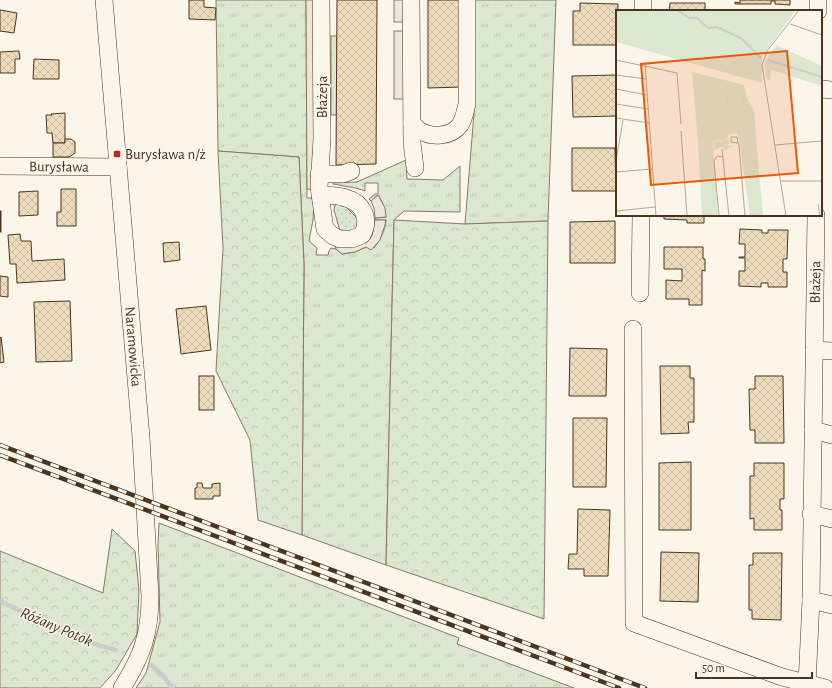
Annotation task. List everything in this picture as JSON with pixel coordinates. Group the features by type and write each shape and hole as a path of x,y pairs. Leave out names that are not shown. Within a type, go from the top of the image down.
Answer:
{"street":[{"name":"Naramowicka","path":"104,0 142,452 150,596 149,622 142,652 122,688"},
{"name":"Błażeja","path":"320,195 322,139 321,0"},
{"path":"412,0 412,123 415,168"},
{"path":"412,123 419,130 428,134 436,135 445,135 453,132 460,126 467,104 467,0"},
{"path":"822,89 832,90"},
{"name":"Burysława","path":"0,166 118,167"},
{"path":"320,174 343,174 351,171"},
{"path":"640,293 641,216"},
{"name":"Błażeja","path":"807,684 811,600 816,216"},
{"path":"633,329 634,623 782,677 825,688"},
{"path":"814,350 832,351"},
{"path":"813,430 832,435"},
{"path":"811,514 832,519"},
{"path":"811,600 832,605"}],"green space":[{"path":"216,0 306,0 307,198 312,198 314,201 313,220 309,241 317,248 316,255 328,255 331,248 336,249 342,254 355,252 366,247 374,248 385,228 386,220 375,220 375,218 386,217 381,200 378,195 371,201 369,199 375,194 378,194 378,183 365,183 365,191 333,183 357,182 406,160 407,179 443,180 460,166 460,212 404,211 394,220 386,565 302,535 304,264 299,157 218,151"},
{"path":"473,0 556,0 548,221 465,224 474,113"},
{"path":"331,36 337,36 337,115 331,115"},
{"path":"218,151 299,157 304,264 302,535 258,520 250,440 216,371 223,248"},
{"path":"343,204 359,220 355,231 340,231 334,210 335,205"},
{"path":"394,220 465,224 548,221 544,619 386,565"},
{"path":"159,523 459,638 457,644 574,688 136,688 146,673 160,622 158,545"},
{"path":"112,529 135,551 139,590 137,634 116,670 100,688 0,688 0,551 103,593"}],"shaded area":[{"path":"306,0 315,0 317,190 307,189"},
{"path":"394,0 406,0 406,22 394,22"},
{"path":"394,31 406,31 406,99 394,99"},
{"path":"378,195 385,208 386,217 375,218 374,208 371,201"},
{"path":"375,220 386,220 380,240 371,250 366,247 355,252 342,254 336,249 335,245 362,242 366,243 372,236"}],"building":[{"path":"189,0 204,0 204,7 216,8 215,20 189,19"},
{"path":"337,0 377,0 376,164 336,165"},
{"path":"428,0 461,0 461,87 428,88"},
{"path":"740,0 790,0 790,5 775,4 775,1 771,1 771,4 735,4 735,2 740,3"},
{"path":"580,3 618,4 618,10 616,10 616,45 573,45 573,11 580,11"},
{"path":"670,3 705,3 705,10 669,10"},
{"path":"0,10 17,13 14,33 0,31"},
{"path":"19,51 20,59 15,59 15,73 0,73 0,52"},
{"path":"34,59 59,60 59,79 33,79"},
{"path":"616,75 616,116 573,117 572,76"},
{"path":"65,113 65,143 53,143 52,133 47,133 46,115"},
{"path":"65,139 71,139 75,142 75,153 69,157 53,157 53,143 65,143"},
{"path":"572,148 615,148 616,191 572,191"},
{"path":"61,189 76,189 76,226 57,226 57,212 61,212"},
{"path":"38,191 38,215 19,216 19,192"},
{"path":"1,211 1,232 0,232"},
{"path":"664,216 704,216 704,223 687,223 687,220 664,219"},
{"path":"615,221 615,263 570,263 570,222"},
{"path":"740,229 762,230 762,233 768,233 768,230 788,230 787,259 783,259 783,272 787,272 787,287 768,287 768,283 761,283 761,287 739,286 739,271 745,271 745,258 739,258 745,257 745,244 739,244"},
{"path":"20,234 21,241 31,241 32,261 64,259 65,280 17,283 16,264 10,264 8,235"},
{"path":"179,242 180,260 164,262 163,243"},
{"path":"664,247 703,247 705,271 702,270 702,305 689,305 689,299 666,299 666,280 682,281 682,269 664,269"},
{"path":"0,276 8,277 8,297 0,296"},
{"path":"70,301 72,361 36,362 34,302"},
{"path":"206,306 211,350 181,354 176,309"},
{"path":"1,337 4,362 0,363 0,338"},
{"path":"570,348 607,349 606,396 569,396"},
{"path":"660,366 690,366 690,378 694,378 694,422 688,422 689,433 661,434"},
{"path":"199,376 214,376 214,410 199,410"},
{"path":"755,376 783,376 784,443 755,443 755,430 750,430 749,389 755,389"},
{"path":"573,418 607,418 606,487 573,487"},
{"path":"691,462 691,530 659,530 659,463"},
{"path":"754,463 784,463 784,499 780,499 780,510 782,510 782,530 754,530 754,518 750,519 750,476 754,476"},
{"path":"197,483 202,483 203,488 212,488 212,484 220,483 220,496 213,496 213,499 195,499 195,488 197,488"},
{"path":"578,509 610,510 608,576 584,576 584,569 568,569 569,554 577,554"},
{"path":"661,552 699,553 698,602 660,601"},
{"path":"753,553 782,553 781,620 752,619 752,610 749,610 749,565 753,565"}],"waterway":[{"name":"Różany Potok","path":"0,601 71,635 116,650"},
{"name":"Różany Potok","path":"151,665 165,678 172,688"}],"railway":[{"path":"0,445 645,688"},
{"path":"0,455 619,688"}],"place":[{"name":"Burysława n/ż","path":"117,154"}]}
